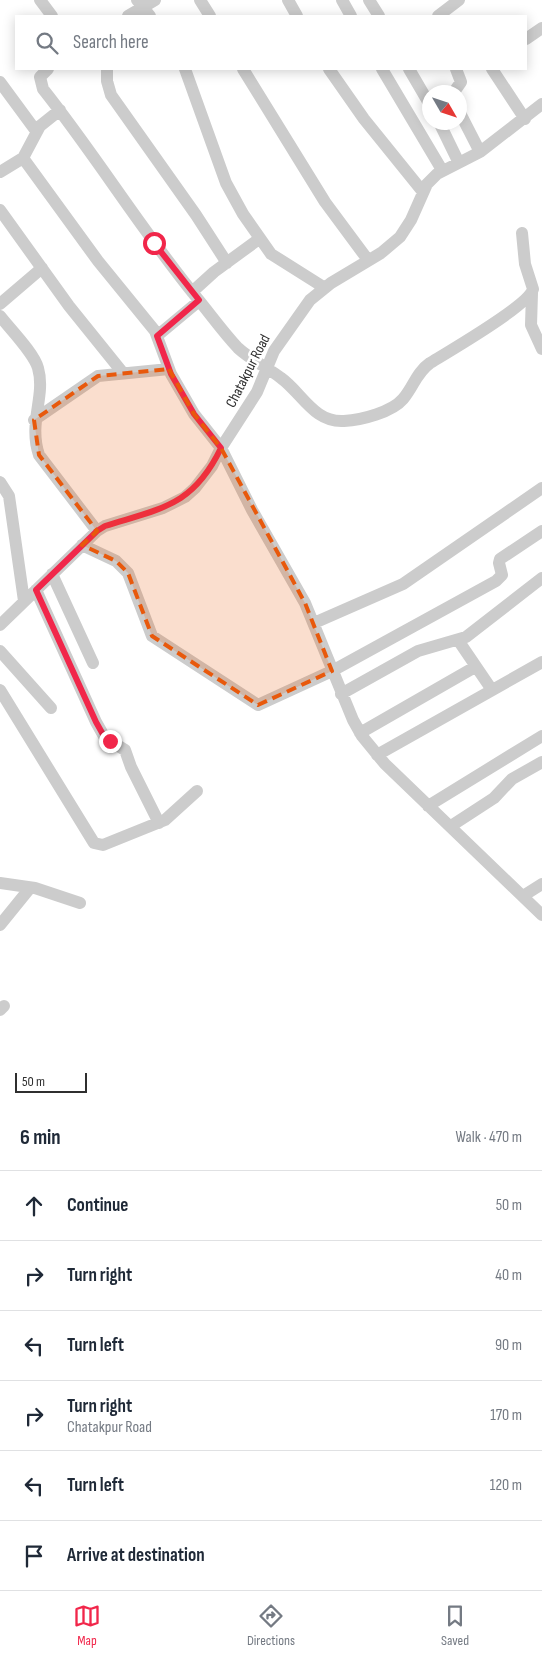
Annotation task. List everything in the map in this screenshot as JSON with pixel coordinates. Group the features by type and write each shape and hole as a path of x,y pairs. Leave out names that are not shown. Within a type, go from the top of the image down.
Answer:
{"street":[{"path":"40,0 51,15"},
{"path":"130,15 143,9 155,0"},
{"path":"200,0 209,15"},
{"path":"288,0 296,15"},
{"path":"342,0 350,15"},
{"path":"369,0 378,15"},
{"path":"439,15 459,0"},
{"path":"527,38 542,28"},
{"path":"47,70 40,77 40,84 165,259 239,348 266,369 282,378 307,405 320,415 344,422 364,418 394,407 402,400 422,368 480,332 532,293"},
{"path":"107,70 107,81 111,95 196,215 227,263"},
{"path":"186,70 226,184 259,239 282,262 325,288"},
{"path":"244,70 325,202 368,260"},
{"path":"330,70 364,119 424,192"},
{"path":"383,70 442,170"},
{"path":"410,70 422,91"},
{"path":"456,70 461,82 459,85"},
{"path":"493,70 536,114"},
{"path":"0,82 36,131"},
{"path":"0,172 23,158 31,146 36,131 44,122 60,110"},
{"name":"Chatakpur Road","path":"0,625 97,531 105,526 163,508 185,497 203,479 257,392 274,351 310,300 325,288 382,253 400,237 411,220 431,179 458,161 480,152 536,114"},
{"path":"467,127 480,152"},
{"path":"442,130 458,161"},
{"path":"23,158 98,261 150,323 157,336 169,369 194,414 221,448 314,623 341,694 360,733 377,755 542,915"},
{"path":"0,210 69,306 123,372"},
{"path":"522,233 525,264 532,285 531,325 542,349"},
{"path":"157,336 227,263 259,239"},
{"path":"0,304 42,268"},
{"path":"0,316 38,368 40,389 34,420 35,444 39,456 97,531"},
{"path":"34,420 98,376 123,372 169,369"},
{"path":"0,482 9,496 24,602"},
{"path":"314,623 403,584 542,488"},
{"path":"82,546 116,561 128,573 152,636 258,705 332,670 496,581 502,575 499,563 500,558 542,531"},
{"path":"52,574 93,663"},
{"path":"341,694 418,651 458,640 487,622 542,578"},
{"path":"36,590 96,722 105,738 125,750 131,767 159,823"},
{"path":"458,640 492,690"},
{"path":"0,651 51,708"},
{"path":"377,755 542,662"},
{"path":"360,733 476,667"},
{"path":"0,690 94,843 103,845 159,823 174,813 197,791"},
{"path":"428,806 542,736"},
{"path":"451,826 494,798 512,779 542,762"},
{"path":"0,883 30,888 80,903"},
{"path":"523,896 542,884"},
{"path":"0,925 30,888"}],"highlighted area":[{"path":"169,369 194,414 221,448 305,603 332,671 258,705 152,636 128,573 116,561 82,545 97,531 39,455 34,420 98,376"}],"route":[{"path":"110,741 105,738 96,722 36,590 97,531 105,526 163,508 185,497 203,479 221,448 194,414 171,374 157,336 199,300 154,243"}]}
